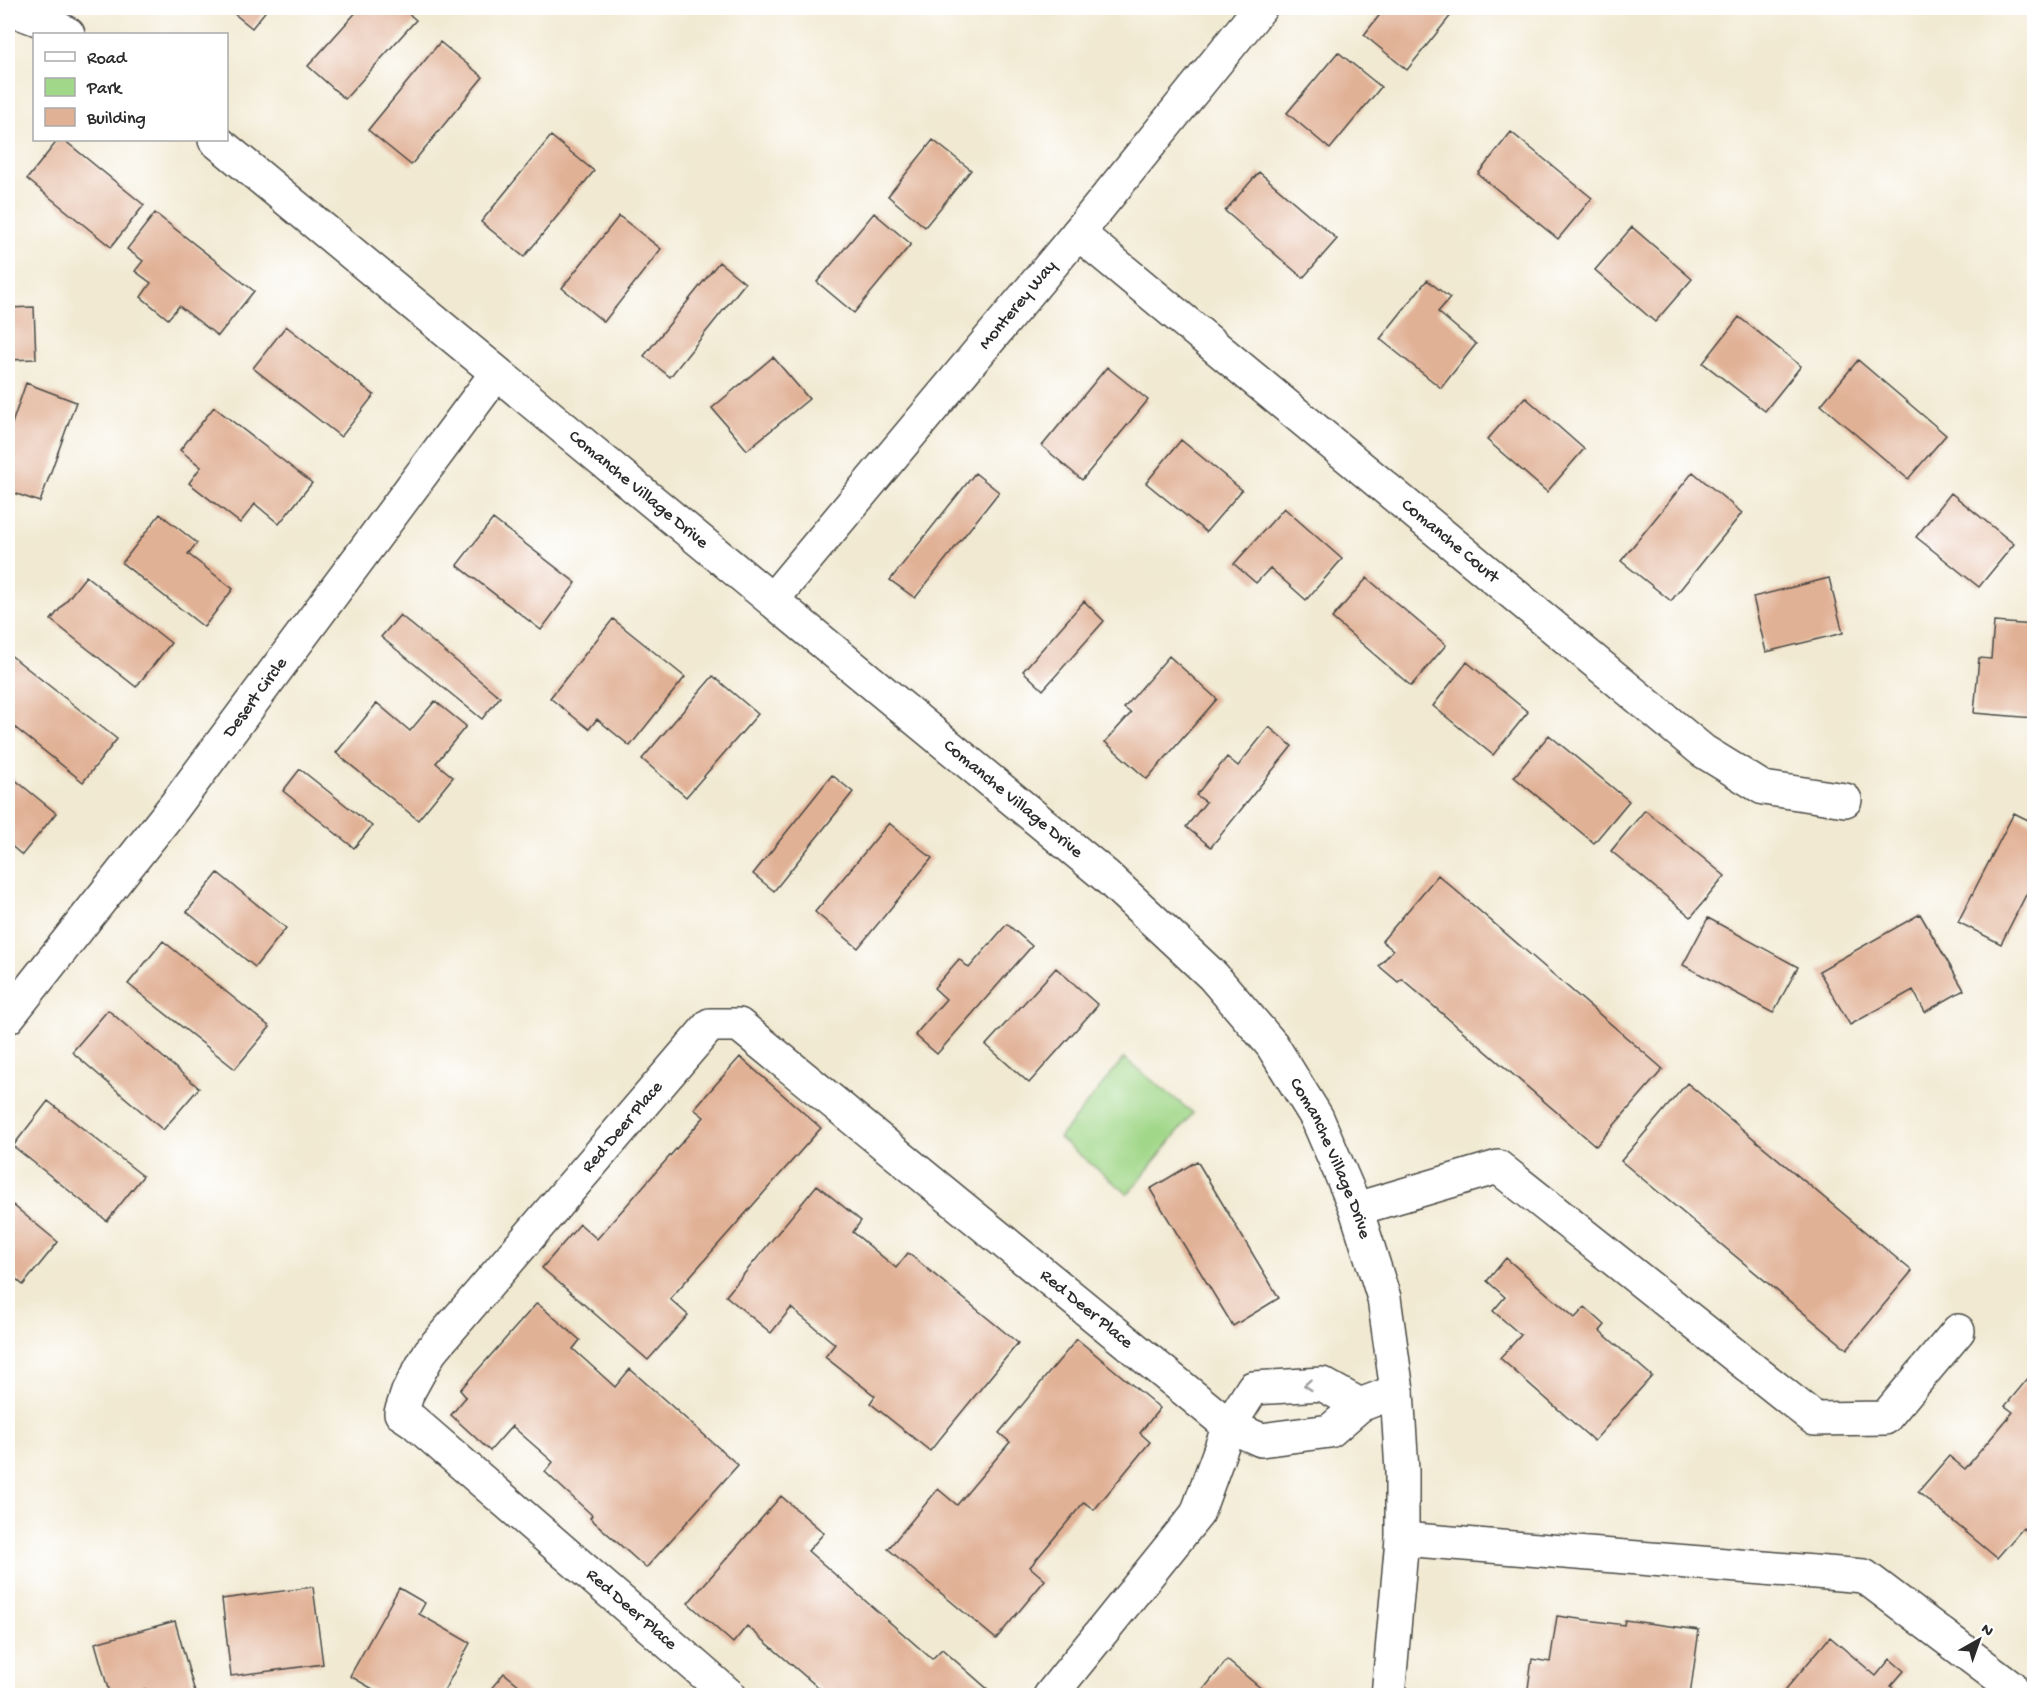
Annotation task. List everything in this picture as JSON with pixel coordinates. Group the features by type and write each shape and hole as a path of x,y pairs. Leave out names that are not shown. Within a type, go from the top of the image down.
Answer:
{"street":[{"path":"8,8 48,23 66,33"},
{"name":"Monterey Way","path":"772,600 1078,233 1260,8"},
{"name":"Comanche Village Drive","path":"216,141 1106,876 1212,976 1272,1045 1317,1118 1356,1209 1384,1298 1397,1391 1402,1471 1402,1539 1388,1695"},
{"name":"Comanche Court","path":"1078,233 1703,751 1762,788 1845,800"},
{"name":"Desert Circle","path":"8,1017 174,807 496,374"},
{"name":"Red Deer Place","path":"730,1695 401,1413 408,1392 430,1352 710,1025 739,1025 1229,1426 1261,1440 1330,1431 1360,1405 1397,1391"},
{"path":"1356,1209 1498,1167 1815,1419 1885,1418 1958,1330"},
{"path":"1050,1695 1197,1514 1229,1426 1253,1388 1322,1384 1360,1405"},
{"path":"1402,1539 1864,1576 2010,1686 2011,1695"}],"green space":[{"path":"1124,1058 1193,1113 1128,1194 1059,1138"}],"building":[{"path":"227,8 268,8 252,28"},
{"path":"360,8 402,8 416,20 345,99 308,66"},
{"path":"1385,8 1456,9 1407,70 1364,35"},
{"path":"440,42 483,77 411,165 368,130"},
{"path":"1338,52 1381,87 1330,149 1287,113"},
{"path":"1511,132 1592,198 1558,239 1478,174"},
{"path":"551,136 594,171 524,257 481,222"},
{"path":"933,140 971,170 925,227 888,196"},
{"path":"57,141 65,141 144,205 111,247 27,179"},
{"path":"1259,172 1337,239 1303,278 1225,211"},
{"path":"155,213 254,291 218,336 179,306 168,319 141,297 151,283 135,271 143,261 127,249"},
{"path":"874,213 911,244 854,313 817,282"},
{"path":"619,216 661,249 604,322 562,288"},
{"path":"1632,227 1692,279 1655,322 1595,270"},
{"path":"719,262 745,283 670,377 644,356"},
{"path":"1427,280 1450,298 1438,312 1476,344 1441,388 1380,339"},
{"path":"34,307 36,359 8,360 8,308"},
{"path":"1739,317 1801,366 1765,411 1703,363"},
{"path":"286,326 374,395 341,437 253,368"},
{"path":"773,357 809,399 747,450 712,408"},
{"path":"1858,360 1946,435 1908,479 1821,405"},
{"path":"1107,367 1148,400 1082,480 1042,446"},
{"path":"26,383 76,402 40,502 8,491 8,435"},
{"path":"1525,397 1584,449 1547,492 1487,440"},
{"path":"214,407 312,483 279,524 255,504 240,523 189,483 201,467 180,450"},
{"path":"1181,440 1242,490 1206,532 1146,483"},
{"path":"1693,472 1742,513 1671,601 1621,561"},
{"path":"975,473 999,492 915,598 890,580"},
{"path":"1951,493 2014,544 1979,587 1916,537"},
{"path":"1284,508 1342,559 1306,600 1270,568 1256,583 1234,564"},
{"path":"160,514 197,543 188,554 233,589 204,627 122,563"},
{"path":"493,519 576,583 541,630 457,565"},
{"path":"86,576 171,643 136,687 51,620"},
{"path":"1367,578 1446,645 1411,686 1332,618"},
{"path":"1829,578 1843,633 1766,652 1753,597"},
{"path":"1084,601 1104,621 1043,690 1023,671"},
{"path":"400,615 500,697 482,719 381,637"},
{"path":"613,619 685,677 630,746 597,719 589,729 550,698"},
{"path":"1994,622 2034,625 2034,718 1974,713 1979,658 1991,659"},
{"path":"9,654 117,739 83,782 8,722"},
{"path":"1169,656 1217,699 1147,779 1105,742 1131,713 1124,708"},
{"path":"1467,662 1528,712 1493,755 1433,706"},
{"path":"713,676 758,714 686,797 642,759"},
{"path":"435,701 466,726 436,763 453,777 418,820 336,753 377,703 410,731"},
{"path":"1269,727 1292,746 1211,847 1186,827 1206,802 1196,795 1227,757 1238,766"},
{"path":"1549,735 1629,801 1594,843 1514,777"},
{"path":"300,769 372,826 354,848 283,791"},
{"path":"8,774 56,813 22,855 8,843"},
{"path":"832,775 853,792 774,891 753,874"},
{"path":"1645,810 1725,876 1691,917 1611,851"},
{"path":"2014,813 2034,823 2034,879 2001,944 1958,922"},
{"path":"889,823 932,858 858,948 815,912"},
{"path":"218,873 286,928 255,967 187,912"},
{"path":"1438,875 1663,1069 1596,1146 1402,979 1398,982 1379,966 1393,950 1382,941"},
{"path":"1920,914 1964,990 1925,1012 1913,990 1850,1025 1819,971"},
{"path":"1708,918 1798,967 1773,1013 1683,965"},
{"path":"1007,924 1032,946 937,1054 915,1035 946,999 934,988 959,959 969,968"},
{"path":"163,941 270,1027 235,1069 128,984"},
{"path":"1056,968 1098,1005 1029,1083 986,1045"},
{"path":"108,1010 199,1088 163,1130 72,1052"},
{"path":"740,1057 821,1128 670,1299 688,1315 648,1360 542,1268 580,1224 597,1239 704,1117 694,1109"},
{"path":"1687,1083 1912,1271 1847,1349 1621,1161"},
{"path":"48,1101 143,1176 107,1221 13,1146"},
{"path":"1197,1161 1279,1298 1233,1326 1150,1189"},
{"path":"817,1185 861,1221 853,1232 896,1268 908,1253 1018,1343 930,1451 870,1403 875,1396 825,1357 835,1344 791,1308 771,1333 726,1296"},
{"path":"8,1201 58,1242 23,1285 8,1272"},
{"path":"1506,1258 1575,1318 1585,1307 1605,1325 1600,1331 1652,1376 1594,1441 1500,1358 1521,1335 1493,1311 1505,1297 1487,1281"},
{"path":"537,1303 580,1340 573,1349 615,1387 630,1369 738,1465 646,1568 590,1518 592,1515 545,1472 553,1462 512,1426 490,1451 451,1415 466,1397 460,1390"},
{"path":"1077,1339 1160,1408 1140,1433 1150,1442 1094,1510 1084,1502 1030,1567 1045,1580 996,1639 888,1549 938,1489 957,1505 1010,1442 999,1433"},
{"path":"2034,1371 2034,1537 2023,1528 1997,1558 1918,1492 1949,1456 1965,1469 2013,1412 2005,1406"},
{"path":"781,1496 824,1533 808,1551 932,1659 942,1649 992,1693 990,1696 828,1696 747,1626 733,1643 688,1603"},
{"path":"313,1587 323,1664 231,1676 222,1599"},
{"path":"399,1588 425,1603 419,1614 470,1643 441,1696 385,1696 350,1676"},
{"path":"1557,1616 1624,1625 1625,1620 1699,1630 1690,1696 1527,1696 1532,1659 1550,1662"},
{"path":"175,1621 196,1696 147,1696 145,1689 121,1696 110,1696 95,1643"},
{"path":"1830,1637 1876,1676 1890,1659 1904,1671 1891,1686 1901,1696 1780,1696"},
{"path":"1227,1660 1270,1696 1198,1696"},
{"path":"504,1673 532,1696 485,1696"}]}
